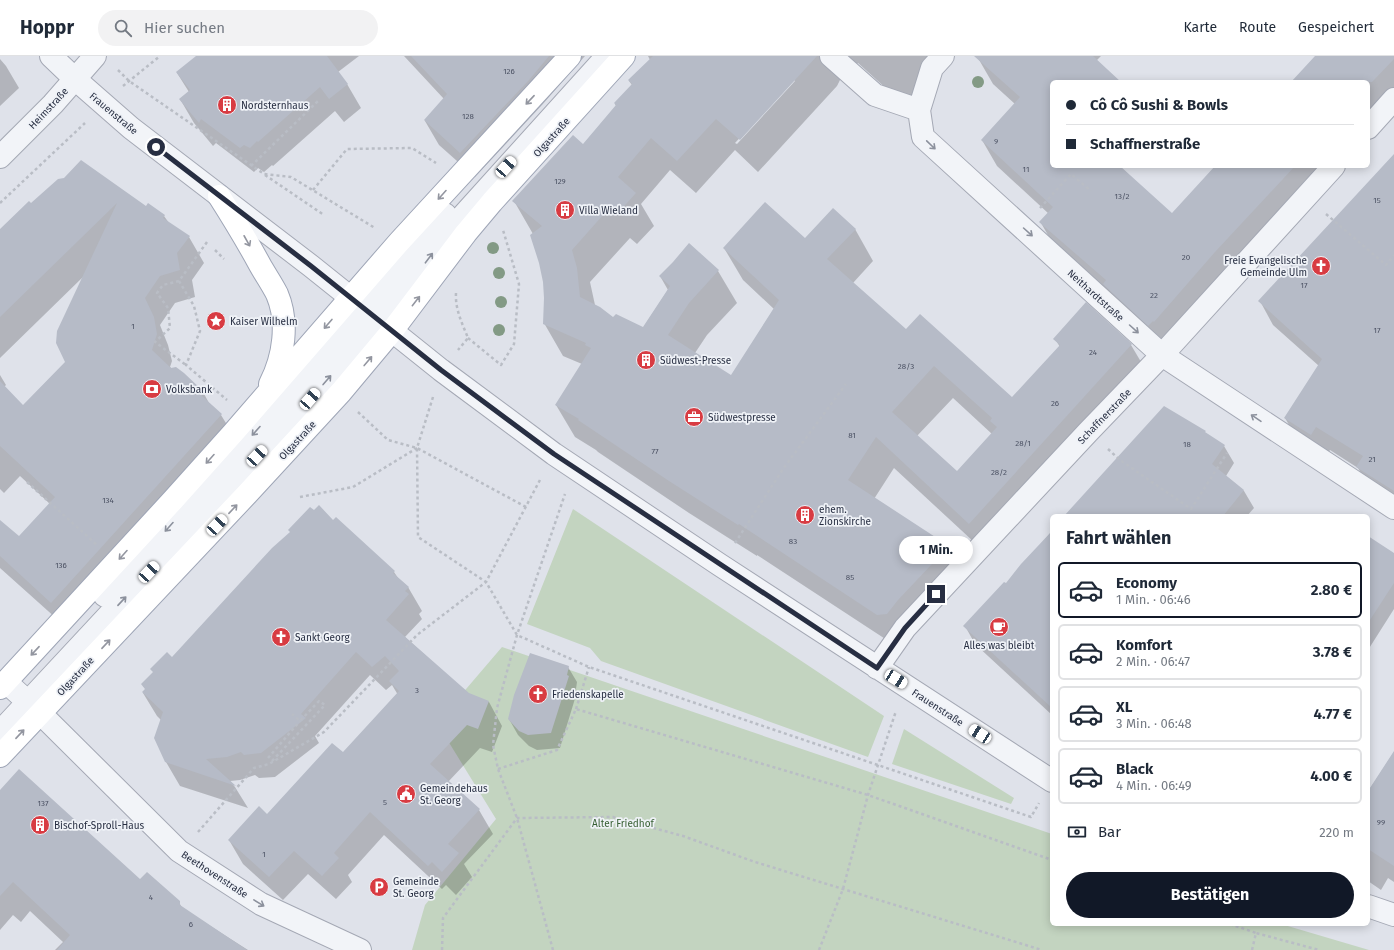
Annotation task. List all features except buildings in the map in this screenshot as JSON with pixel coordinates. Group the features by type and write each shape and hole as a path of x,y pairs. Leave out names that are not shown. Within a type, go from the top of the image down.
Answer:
{"main road":[{"name":"Olgastraße","path":"18,695 296,441 341,392 399,242 570,56"},
{"name":"Olgastraße","path":"0,756 18,695 116,562 255,408 371,315 438,271 466,233 492,202 624,56"},
{"path":"218,196 243,235 277,294 282,311 284,329 279,363 272,382 255,408"}],"street":[{"name":"Frauenstraße","path":"51,56 104,105 218,196 311,266 441,370 554,454 720,565 1050,780"},
{"name":"Heimstraße","path":"0,157 53,104 94,56"},
{"path":"371,315 440,220 588,56"},
{"path":"0,711 18,695 283,402 371,315 607,56"},
{"path":"831,56 874,95 919,110 932,68 943,56"},
{"path":"1370,126 1394,99"},
{"name":"Neithardtstraße","path":"919,110 923,137 1162,355 1288,440 1394,508"},
{"name":"Schaffnerstraße","path":"877,668 905,628 1162,355 1332,168"},
{"path":"0,732 18,695"},
{"name":"Beethovenstraße","path":"18,695 179,851 261,904 360,950"},
{"path":"1370,907 1394,915"}],"path":[{"path":"0,203 129,81 160,56"},
{"path":"114,66 129,81 324,215"},
{"path":"251,166 318,101"},
{"path":"313,190 348,149 412,148 459,176"},
{"path":"264,174 291,177 399,242"},
{"path":"1022,227 1072,174 1091,191"},
{"path":"1306,198 1386,265 1394,255"},
{"path":"438,271 456,284 456,301 468,338 501,365 514,344 519,284 504,233 492,202"},
{"path":"207,242 179,281 163,284 157,293 168,308 170,328 154,342 229,401"},
{"path":"179,281 194,306 200,331 186,366"},
{"path":"468,338 441,370 417,448 418,537 486,582 517,635 589,667 1031,817 1041,800"},
{"path":"720,565 783,469 846,384"},
{"path":"358,411 388,440 417,448 526,506"},
{"path":"1088,432 1120,460 1191,509 1227,453"},
{"path":"300,497 353,487 417,448"},
{"path":"179,851 254,768 269,764 324,732 417,635 486,582 554,454"},
{"path":"553,950 517,818 498,768 493,745 497,708 517,635 574,467"},
{"path":"27,482 116,562"},
{"path":"498,768 557,750 576,709 589,667"},
{"path":"820,950 843,889 868,795 905,685"},
{"path":"268,758 319,701 325,705 269,764"},
{"path":"576,709 868,795 1050,859"},
{"path":"292,714 300,721"},
{"path":"517,818 613,816 683,836 756,862 1042,950"},
{"path":"442,950 443,918 517,818"},
{"path":"1236,926 1319,950"},
{"path":"1252,950 1256,933"}],"green space":[{"path":"573,509 884,716 868,757 601,661 590,648 527,624"},
{"name":"Alter Friedhof","path":"502,647 1050,833 1050,926 1288,926 1369,950 412,950 425,905 496,819 437,723"},
{"path":"904,729 1014,798 1011,804 892,764"}],"place":[{"name":"Nordsternhaus","path":"227,105"},
{"name":"Villa Wieland","path":"565,210"},
{"name":"Freie Evangelische Gemeinde Ulm","path":"1321,266"},
{"name":"Kaiser Wilhelm","path":"216,321"},
{"name":"Südwest-Presse","path":"646,360"},
{"name":"Volksbank","path":"152,389"},
{"name":"Südwestpresse","path":"694,417"},
{"name":"ehem. Zionskirche","path":"805,515"},
{"name":"Alles was bleibt","path":"999,627"},
{"name":"Sankt Georg","path":"281,637"},
{"name":"Friedenskapelle","path":"538,694"},
{"name":"Gemeindehaus St. Georg","path":"406,794"},
{"name":"Bischof-Sproll-Haus","path":"40,825"},
{"name":"Gemeinde St. Georg","path":"379,887"}],"route":[{"path":"156,147 311,266 441,370 554,454 877,668 905,628 936,594"}]}
